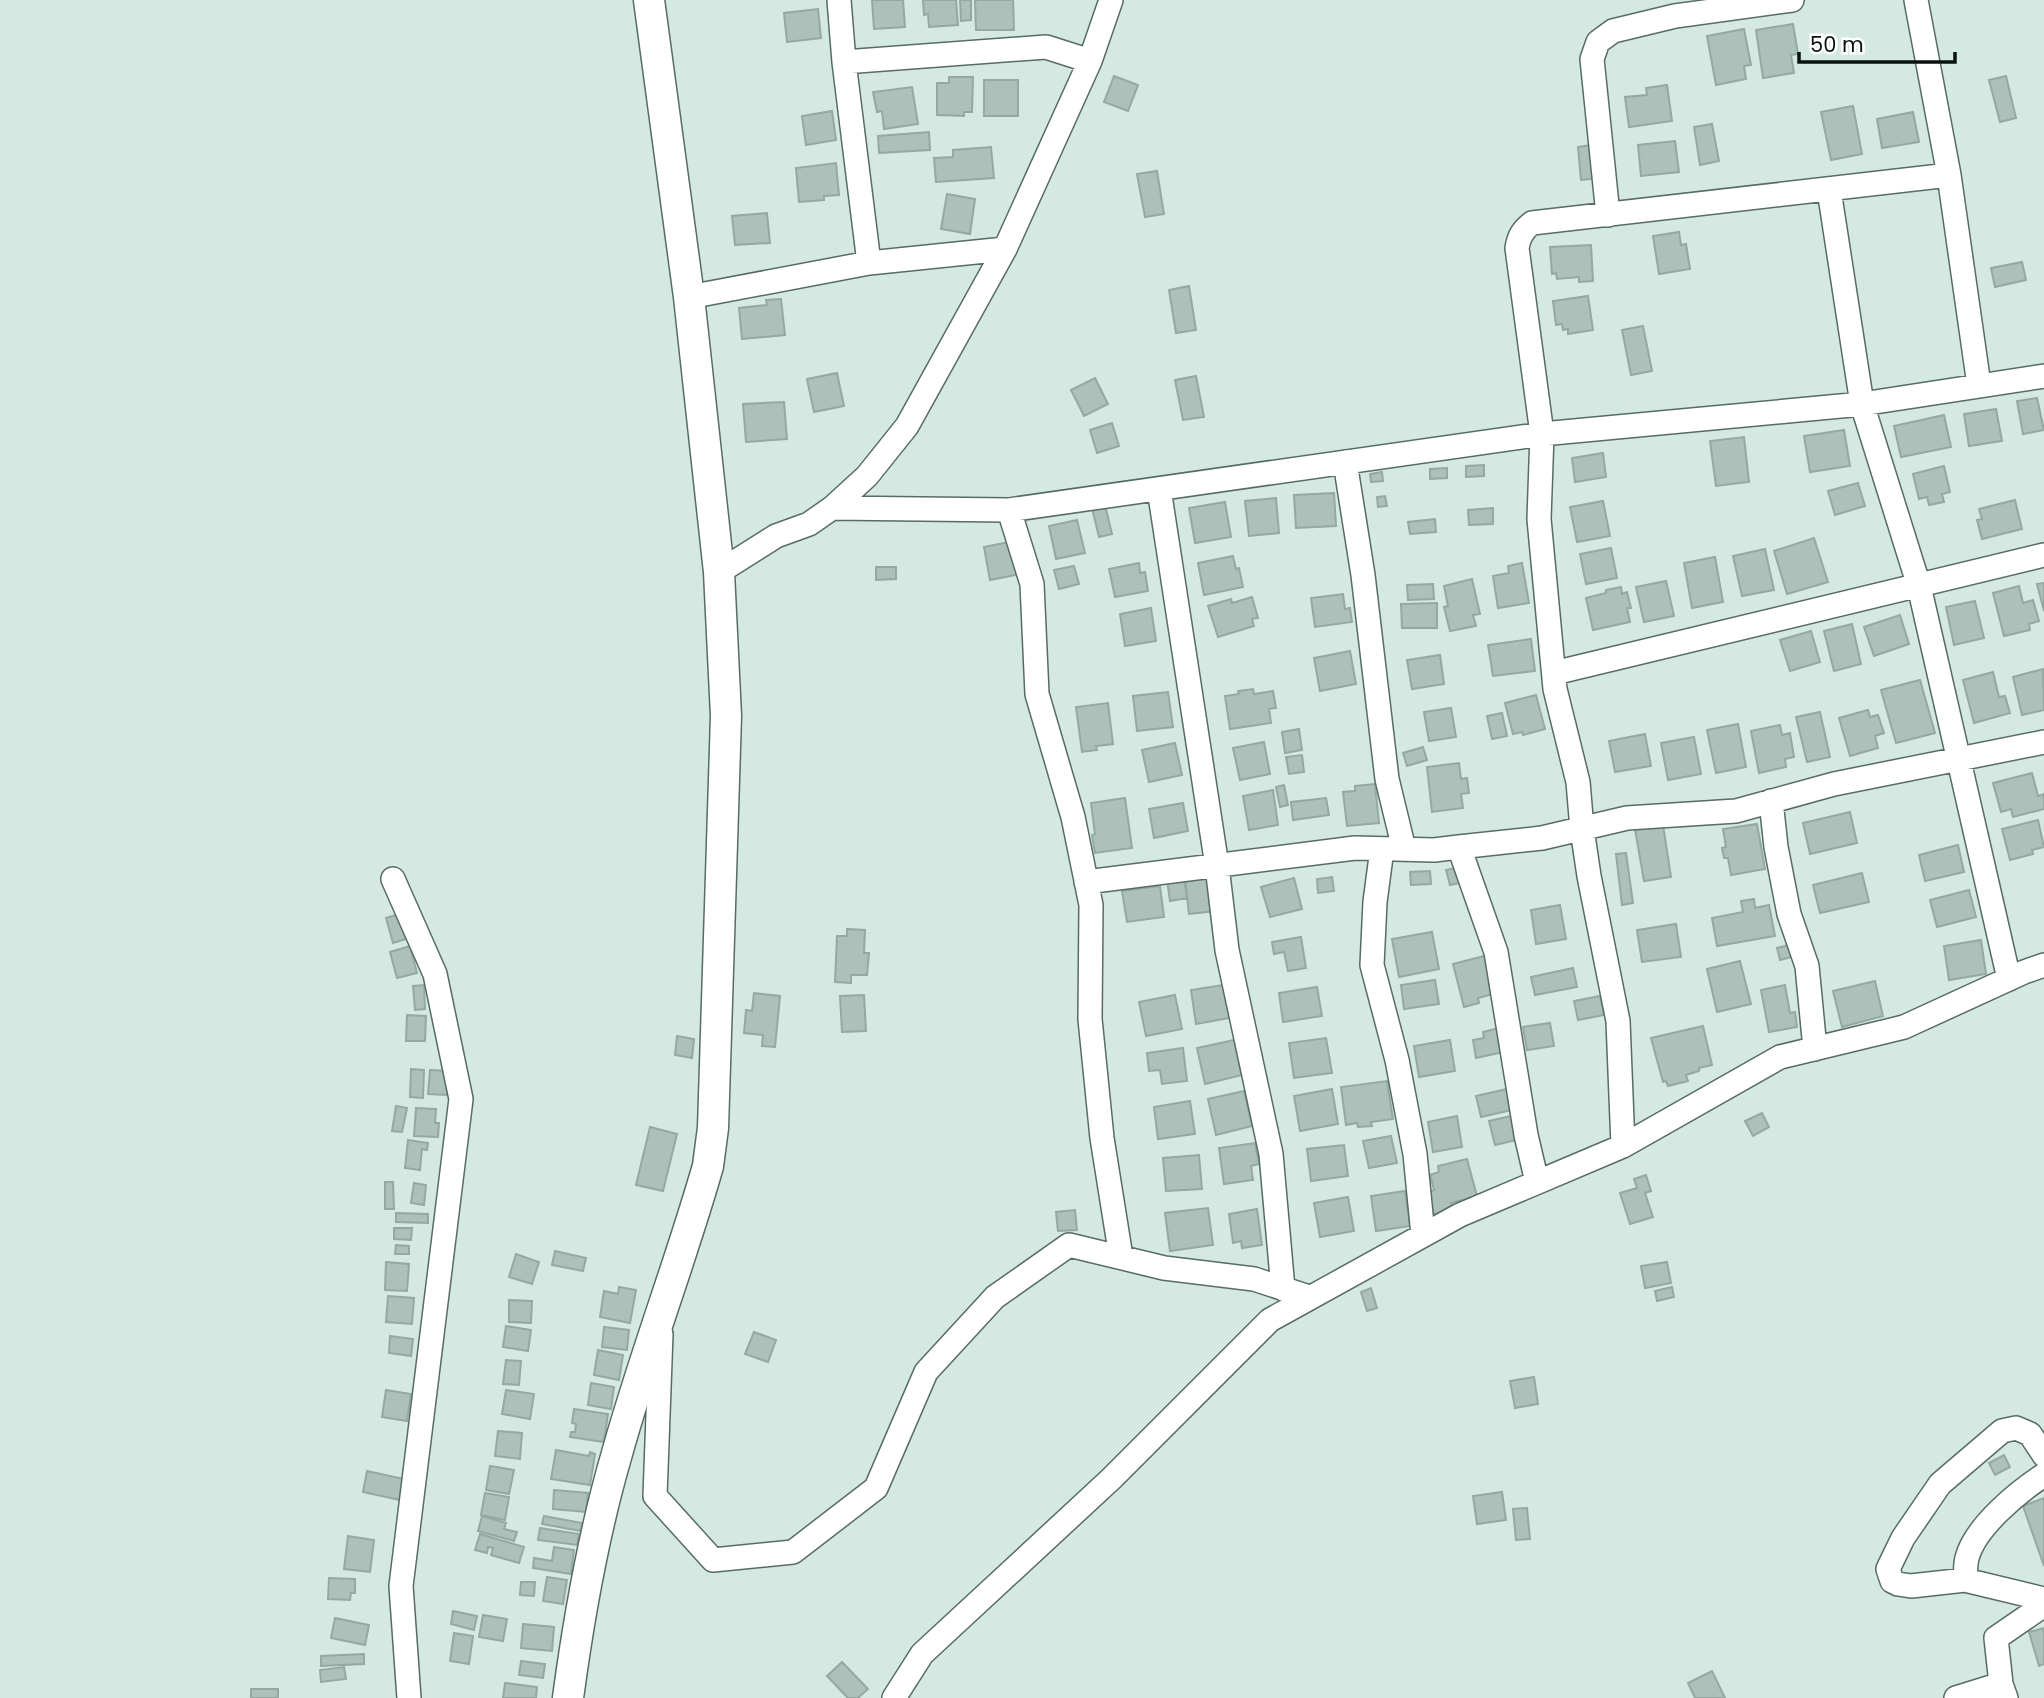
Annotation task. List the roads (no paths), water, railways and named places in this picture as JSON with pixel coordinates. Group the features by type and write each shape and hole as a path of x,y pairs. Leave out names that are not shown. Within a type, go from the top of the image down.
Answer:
{"main road":[{"path":"568,1698 591,1551 616,1455 708,1166 713,1128 726,716 719,572 689,297 649,0"}],"street":[{"path":"839,0 869,263"},
{"path":"719,572 776,536 809,524 832,508 867,476 907,426 1004,249 1090,61 1111,0"},
{"path":"1608,215 1592,59 1598,43 1613,31 1675,16 1792,0"},
{"path":"1916,0 1950,175 1979,385"},
{"path":"844,62 1046,47 1090,61"},
{"path":"1623,1146 1618,1021 1589,876 1578,782 1555,689 1539,519 1542,435 1518,241 1532,223 1950,175"},
{"path":"1829,190 1862,404 1919,586 2009,979"},
{"path":"689,297 869,263 1004,249"},
{"path":"832,508 1009,510 1542,435 1862,404 2044,376"},
{"path":"1345,462 1363,575 1393,849 1375,902 1372,965 1397,1060 1415,1154 1423,1235"},
{"path":"1158,489 1217,866 1227,950 1271,1154 1283,1289"},
{"path":"1009,510 1032,584 1037,694 1073,817 1091,905 1092,1032 1102,1138 1121,1257"},
{"path":"1554,673 2044,555"},
{"path":"1086,882 1355,848 1434,850 1542,838 1627,818 1736,811 1834,784 2044,742"},
{"path":"1771,801 1776,847 1789,914 1807,966 1815,1049"},
{"path":"1460,847 1496,953 1526,1135 1537,1182"},
{"path":"393,879 435,974 461,1099 401,1586 409,1698"},
{"path":"894,1698 922,1654 1111,1479 1270,1320 1460,1215 1623,1146 1780,1057 1904,1027 2044,965"},
{"path":"662,1313 655,1496 713,1560 793,1552 876,1488 926,1372 995,1297 1069,1245 1164,1268 1254,1279 1309,1297"},
{"path":"2044,1455 2030,1434 2016,1428 2002,1431 1940,1484 1903,1538 1888,1569 1892,1581 1898,1584 1911,1586 1965,1580 2044,1599"},
{"path":"1965,1580 1967,1557 1984,1527 2024,1489 2044,1475"},
{"path":"1956,1698 2003,1691 1996,1638 2044,1605"}]}
